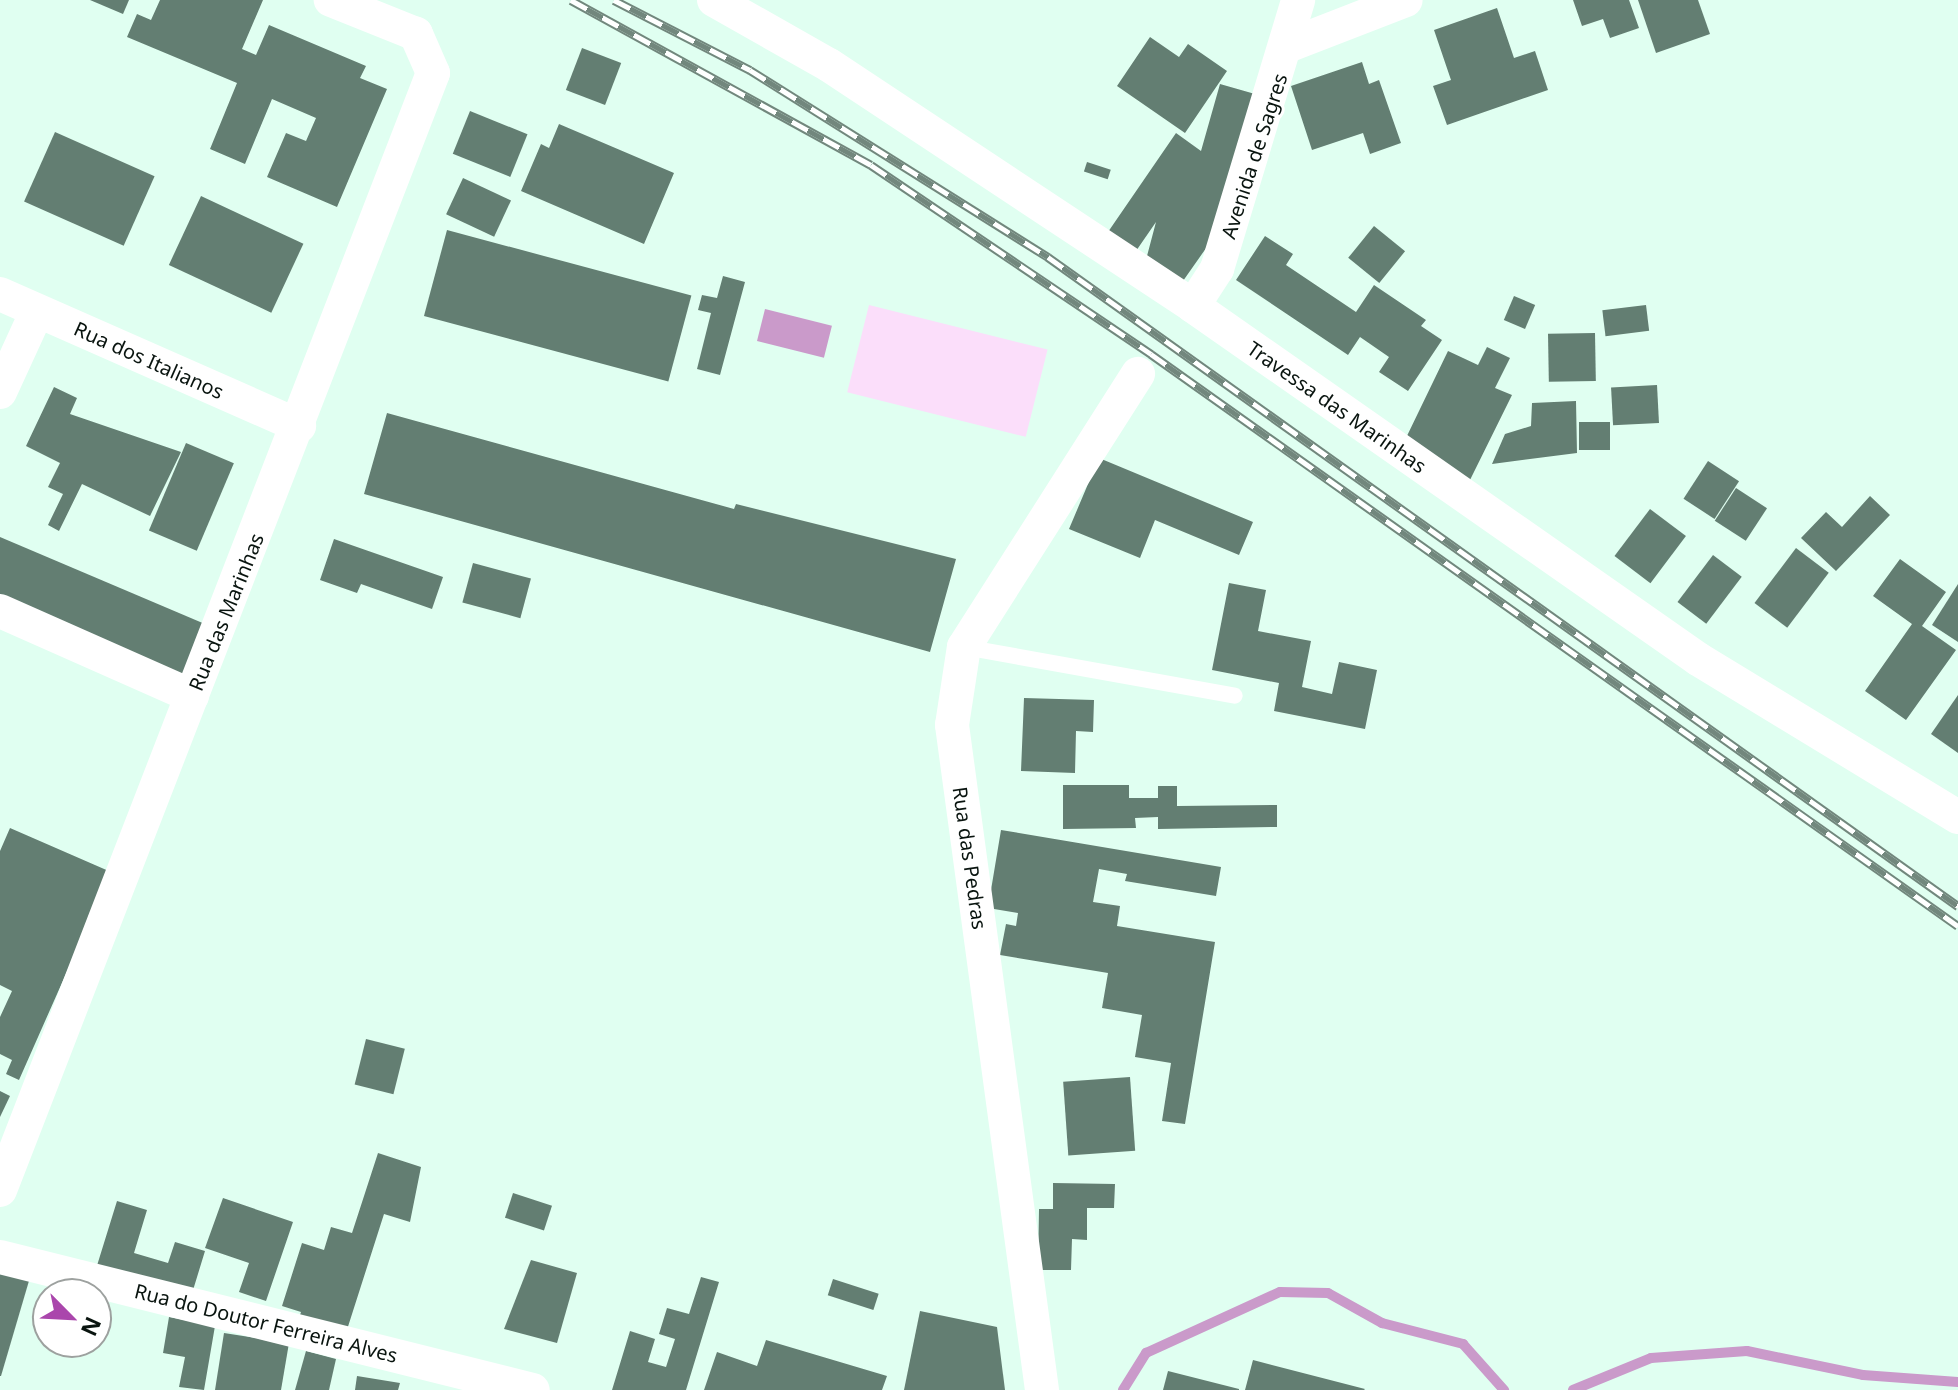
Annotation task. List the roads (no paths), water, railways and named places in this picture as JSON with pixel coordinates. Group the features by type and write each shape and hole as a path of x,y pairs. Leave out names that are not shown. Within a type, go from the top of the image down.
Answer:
{"street":[{"name":"Rua das Marinhas","path":"0,1190 299,426 433,73 416,34 331,0"},
{"name":"Travessa das Marinhas","path":"714,0 829,65 1193,306 1698,659 1958,817"},
{"name":"Avenida de Sagres","path":"1193,306 1217,269 1290,45 1298,0"},
{"path":"1290,45 1406,0"},
{"name":"Rua dos Italianos","path":"0,294 299,426"},
{"path":"0,392 37,311"},
{"name":"Rua das Pedras","path":"1042,1390 952,725 964,647 1138,374"},
{"path":"0,611 192,696"},
{"name":"Rua do Doutor Ferreira Alves","path":"0,1257 533,1390"}],"lane":[{"path":"964,647 1235,696"}],"waterway":[{"path":"1123,1390 1146,1353 1280,1292 1328,1293 1382,1323 1463,1344 1504,1390"},
{"path":"1573,1390 1651,1358 1747,1351 1863,1375 1958,1382"}],"railway":[{"path":"571,0 871,165 1151,354 1958,926"},
{"path":"614,0 750,70 1048,257 1958,906"}]}
